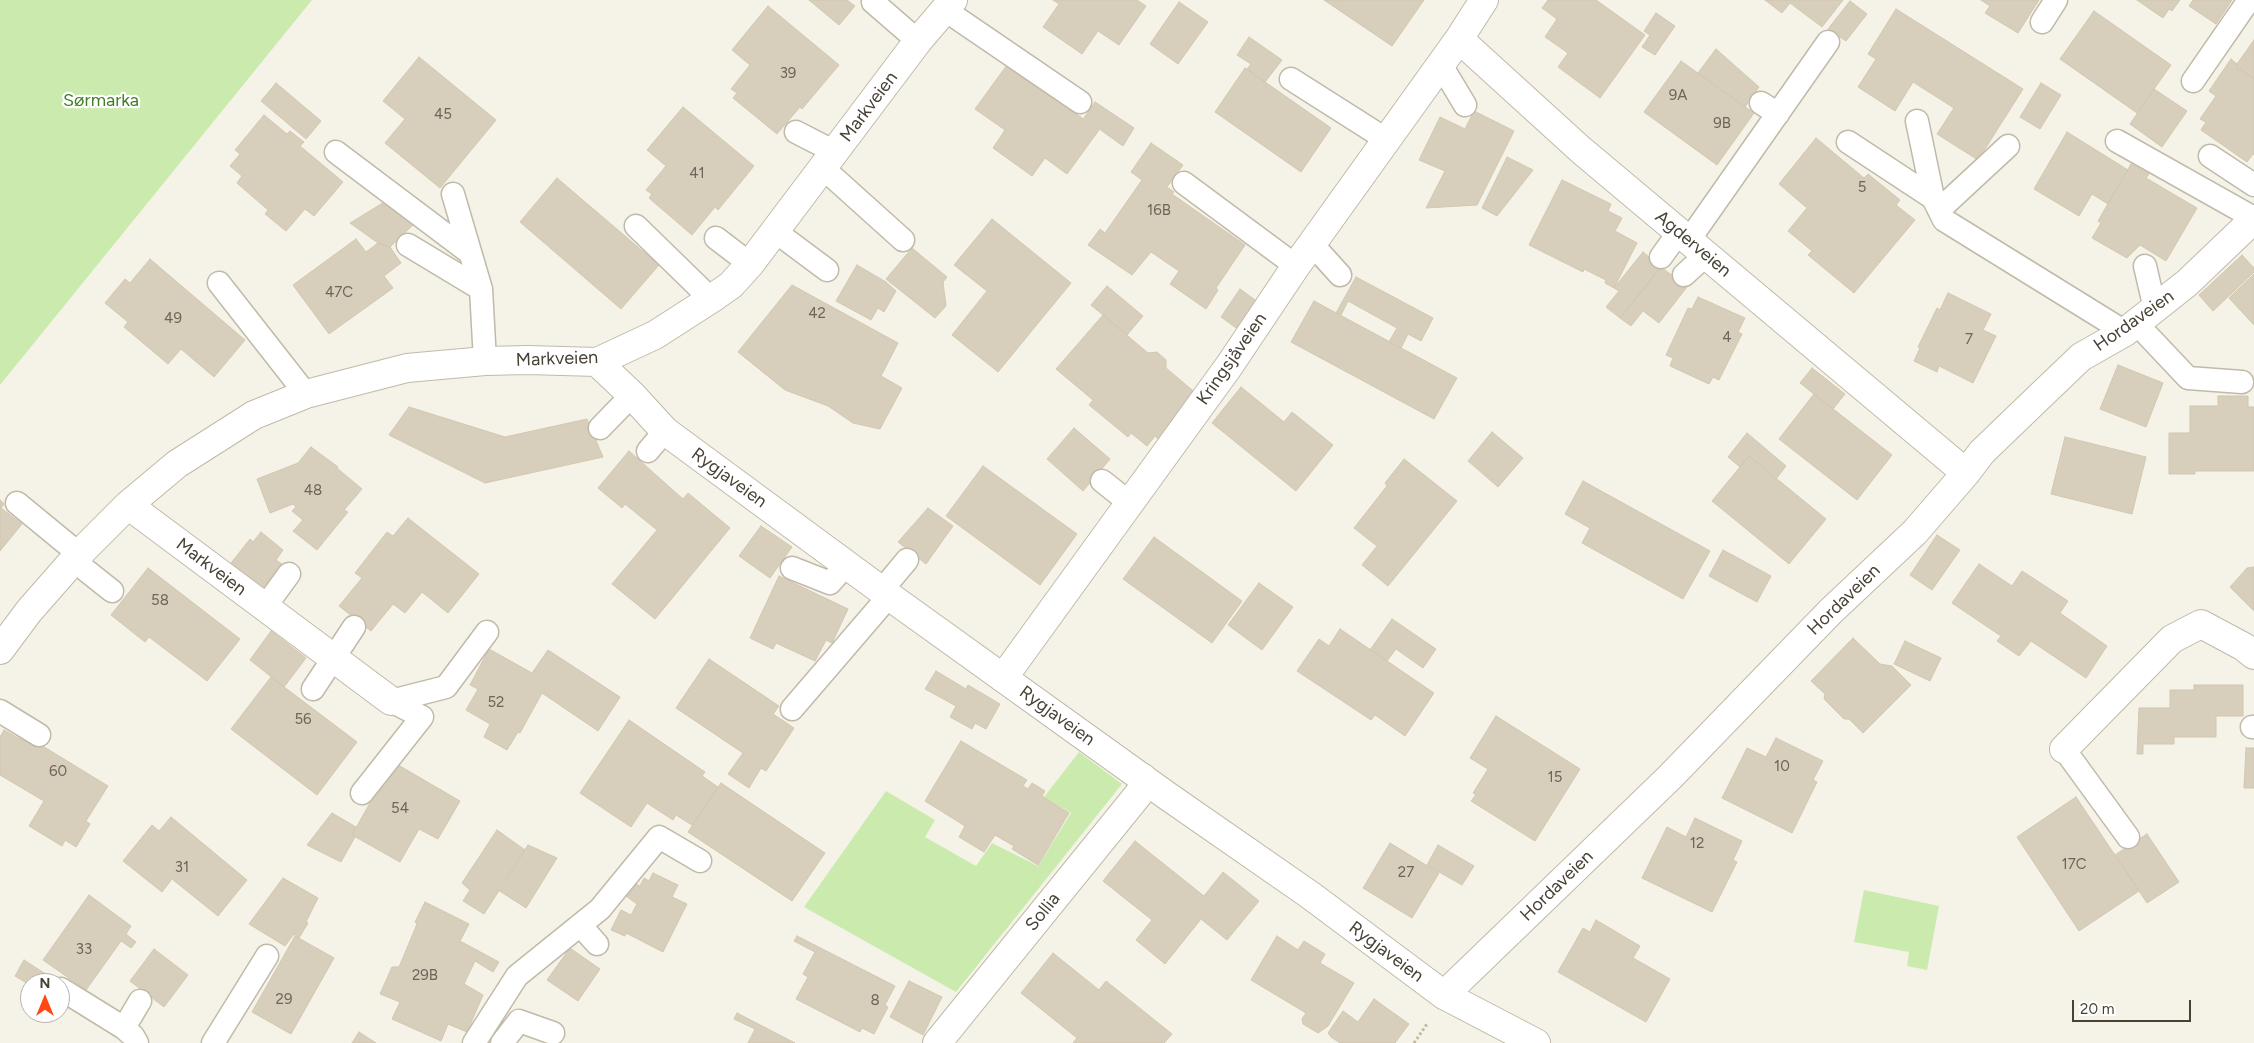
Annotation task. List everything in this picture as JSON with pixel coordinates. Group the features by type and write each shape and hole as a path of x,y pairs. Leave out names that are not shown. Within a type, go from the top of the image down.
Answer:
{"street":[{"path":"1459,40 1484,0"},
{"name":"Markveien","path":"0,650 29,611 76,557 128,505 178,464 223,433 254,415 306,394 407,368 485,361 597,362 655,335 731,285 776,232 918,41 949,5"},
{"name":"Kringsjåveien","path":"1003,678 1229,366 1296,266 1459,40"},
{"name":"Agderveien","path":"1459,40 1581,150 1966,473"},
{"name":"Hordaveien","path":"1444,996 1670,777 1822,619 1915,532 1982,452 2081,357 2139,321 2187,283 2253,221"},
{"name":"Rygjaveien","path":"597,362 632,395 656,441 847,564 1003,678 1310,895 1444,996 1536,1043"},
{"name":"Markveien","path":"128,505 391,701"},
{"path":"2064,749 2172,639 2201,624 2244,647 2254,655"},
{"name":"Sollia","path":"937,1043 1142,790 1143,778"}],"lane":[{"path":"2042,22 2056,0"},
{"path":"2193,81 2249,0"},
{"path":"873,2 918,41"},
{"path":"949,5 1080,102"},
{"path":"1684,275 1691,243 1769,108 1828,42"},
{"path":"1441,65 1465,104"},
{"path":"1292,79 1387,140"},
{"path":"1917,121 1936,204 1944,220 2139,321 2188,378 2242,382"},
{"path":"796,132 829,160 903,240"},
{"path":"2117,141 2253,221"},
{"path":"1848,142 1936,204"},
{"path":"1936,204 2008,146"},
{"path":"336,152 470,253"},
{"path":"2210,156 2254,185"},
{"path":"1184,183 1296,266"},
{"path":"453,194 481,289 485,361"},
{"path":"636,226 711,298"},
{"path":"776,232 827,270"},
{"path":"716,238 750,264"},
{"path":"1661,257 1691,243"},
{"path":"1312,244 1340,275"},
{"path":"408,245 481,289"},
{"path":"2139,321 2145,266"},
{"path":"219,283 306,394"},
{"path":"600,428 632,395"},
{"path":"1102,481 1130,502"},
{"path":"17,502 112,591"},
{"path":"792,709 886,593 907,560"},
{"path":"792,568 830,583 847,564"},
{"path":"265,607 289,574"},
{"path":"313,689 354,627"},
{"path":"391,701 446,687 487,632"},
{"path":"362,794 422,717 391,701"},
{"path":"0,712 39,735"},
{"path":"2064,749 2128,837"},
{"path":"474,1043 517,976 600,909 664,832 700,861"},
{"path":"580,925 597,944"},
{"path":"213,1043 268,956"},
{"path":"70,996 130,1036 140,1001"},
{"path":"502,1043 519,1021 553,1033"}],"green space":[{"name":"Sørmarka","path":"0,0 312,0 0,385"},
{"path":"1079,752 1122,784 956,992 804,907 886,791 935,820 925,837 976,866 992,843 1038,866 1071,813 1044,797"},
{"path":"1864,890 1939,906 1927,970 1907,966 1909,952 1854,942"}],"building":[{"path":"809,0 847,0 855,6 839,25"},
{"path":"1053,0 1137,0 1146,6 1119,45 1098,31 1082,54 1043,27 1059,4"},
{"path":"1324,0 1424,0 1392,46"},
{"path":"1548,0 1596,0 1645,35 1600,98 1558,67 1568,53 1545,37 1557,19 1542,8"},
{"path":"1765,0 1843,0 1822,27 1790,3 1782,13"},
{"path":"1981,0 2039,0 2018,33 1985,13 1990,6"},
{"path":"2137,0 2180,0 2172,11 2169,9 2163,18"},
{"path":"2193,0 2232,0 2216,24 2189,6"},
{"path":"1850,1 1867,14 1846,41 1828,29"},
{"path":"1179,2 1208,22 1178,64 1150,44"},
{"path":"768,6 839,65 802,109 800,107 777,134 733,98 737,93 731,89 750,65 732,50"},
{"path":"1896,9 2023,89 1978,160 1937,134 1954,108 1913,82 1895,111 1858,87 1876,59 1868,54"},
{"path":"2094,11 2171,65 2137,113 2060,59"},
{"path":"1656,13 1675,26 1655,55 1642,47 1650,35 1644,31"},
{"path":"1249,37 1282,60 1265,82 1247,69 1251,64 1237,55"},
{"path":"2254,40 2254,79 2240,69 2238,71 2237,64"},
{"path":"1716,49 1759,87 1745,107 1698,73"},
{"path":"419,57 496,120 440,188 385,143 405,119 383,101"},
{"path":"2231,59 2237,64 2238,71 2240,69 2254,79 2254,155 2247,162 2201,130 2206,122 2200,119 2216,96 2209,91"},
{"path":"1681,61 1754,113 1717,165 1644,112"},
{"path":"1007,65 1099,130 1067,174 1045,158 1032,176 993,148 1005,130 975,109"},
{"path":"1245,68 1331,128 1301,172 1215,112"},
{"path":"276,83 321,121 306,139 261,101"},
{"path":"2041,83 2061,95 2040,129 2020,117"},
{"path":"2154,89 2187,111 2162,147 2130,124"},
{"path":"1095,102 1134,128 1123,146 1084,118"},
{"path":"683,107 754,166 718,210 715,207 692,235 649,198 652,194 646,190 666,166 647,150"},
{"path":"1474,111 1514,131 1477,205 1426,208 1445,171 1419,160 1440,117 1465,129"},
{"path":"264,115 287,134 290,131 304,142 300,146 343,182 314,216 305,209 286,231 265,214 268,210 237,183 242,176 230,166 240,154 235,150"},
{"path":"2067,132 2128,170 2108,204 2092,194 2079,216 2034,189"},
{"path":"1816,138 1864,178 1868,174 1900,200 1896,205 1915,220 1854,293 1808,255 1812,251 1788,231 1807,208 1779,184"},
{"path":"1151,143 1183,165 1167,187 1174,192 1172,194 1245,245 1216,288 1218,290 1206,309 1170,284 1179,271 1151,252 1132,275 1088,245 1100,229 1105,233 1142,180 1131,172"},
{"path":"1507,157 1533,170 1497,216 1482,208"},
{"path":"2131,164 2149,174 2146,178 2197,208 2166,261 2140,245 2127,258 2092,238 2101,223 2098,221"},
{"path":"557,178 659,265 621,309 520,222"},
{"path":"1562,180 1611,204 1608,211 1622,218 1615,231 1637,243 1614,288 1605,283 1606,280 1584,269 1583,272 1529,245"},
{"path":"386,201 414,224 390,247 378,243 350,223"},
{"path":"992,219 1071,283 998,372 952,335 987,291 954,265"},
{"path":"356,239 366,252 378,243 390,247 401,263 384,276 393,288 329,334 293,285"},
{"path":"912,248 947,277 943,282 946,306 935,318 886,279"},
{"path":"1643,252 1661,267 1620,318 1606,307 1619,291 1614,288"},
{"path":"2242,255 2254,268 2254,272 2213,311 2199,295"},
{"path":"150,259 245,340 214,377 181,349 168,364 124,327 128,322 105,303 125,279 130,283"},
{"path":"857,265 886,282 896,291 884,312 878,308 871,320 836,301"},
{"path":"1661,267 1687,287 1659,323 1643,311 1631,326 1620,318"},
{"path":"2254,274 2254,325 2229,298"},
{"path":"1356,277 1433,318 1421,341 1408,334 1401,348 1389,342 1397,328 1348,301 1341,315 1336,313"},
{"path":"792,285 898,343 881,376 902,388 880,429 853,423 828,406 785,390 738,352"},
{"path":"1107,286 1143,316 1127,335 1091,305"},
{"path":"1240,289 1258,302 1239,330 1221,317"},
{"path":"1948,293 1991,314 1983,330 1996,336 1973,383 1939,366 1937,372 1914,361 1920,348 1918,347 1937,308 1940,310"},
{"path":"1698,297 1745,318 1738,332 1742,334 1719,380 1713,377 1709,384 1670,366 1673,358 1666,355 1688,308 1692,309"},
{"path":"1314,301 1457,378 1434,419 1291,342"},
{"path":"1103,315 1148,353 1157,352 1166,360 1166,368 1198,395 1160,441 1155,436 1147,446 1131,433 1128,437 1089,405 1093,400 1056,369"},
{"path":"2118,365 2163,383 2146,427 2100,409"},
{"path":"1812,368 1845,394 1833,409 1800,383"},
{"path":"1241,387 1284,422 1292,412 1333,445 1296,491 1212,423"},
{"path":"1814,394 1892,455 1857,500 1779,439"},
{"path":"2218,396 2248,396 2248,407 2254,407 2254,471 2195,471 2195,474 2169,474 2169,433 2190,433 2190,406 2218,406"},
{"path":"409,407 505,437 587,419 603,457 485,483 389,435"},
{"path":"1074,428 1110,459 1083,491 1047,459"},
{"path":"1492,432 1523,458 1498,487 1468,461"},
{"path":"1747,433 1786,466 1776,479 1749,456 1740,467 1728,457"},
{"path":"2065,437 2146,457 2132,514 2051,494"},
{"path":"311,447 338,467 362,489 344,510 348,512 317,550 293,531 303,520 292,511 296,507 293,504 270,513 257,479 298,463"},
{"path":"629,451 683,499 688,493 730,528 655,619 612,584 657,530 625,504 622,508 598,488"},
{"path":"1749,456 1826,519 1789,564 1712,501"},
{"path":"1404,459 1457,501 1388,586 1362,565 1377,546 1354,528 1387,486 1385,483"},
{"path":"983,466 1077,534 1040,585 946,516"},
{"path":"1583,481 1710,551 1683,599 1582,543 1590,528 1565,514"},
{"path":"0,500 4,504 1,508 22,524 0,551"},
{"path":"928,508 953,526 926,564 898,542"},
{"path":"408,518 479,574 448,613 422,592 405,613 393,604 371,631 339,606 362,578 355,573 387,532 393,536"},
{"path":"761,526 792,547 770,578 739,556"},
{"path":"261,532 283,550 276,560 282,564 263,588 231,563 250,539 253,542"},
{"path":"1937,535 1960,550 1932,590 1910,575"},
{"path":"1154,537 1242,601 1212,643 1123,579"},
{"path":"1723,550 1771,576 1757,602 1709,576"},
{"path":"1979,564 2012,586 2022,571 2068,601 2060,613 2107,646 2086,678 2031,641 2019,656 1997,641 2001,636 1952,603"},
{"path":"2254,567 2254,611 2230,587 2247,568"},
{"path":"148,568 240,639 207,681 149,637 145,642 111,615"},
{"path":"779,576 848,609 832,643 826,640 815,661 776,643 773,649 750,638"},
{"path":"1259,583 1293,607 1262,650 1228,625"},
{"path":"1392,619 1436,649 1423,668 1396,649 1387,661 1370,650"},
{"path":"1340,629 1434,693 1405,736 1375,715 1371,720 1297,671 1319,639 1329,646"},
{"path":"271,631 306,658 284,687 250,660"},
{"path":"1853,638 1880,664 1892,666 1911,685 1863,733 1849,719 1844,719 1824,699 1825,694 1811,681"},
{"path":"1905,641 1941,658 1930,681 1894,664"},
{"path":"489,649 532,673 548,650 620,697 598,731 542,693 520,733 518,732 507,750 484,737 490,724 466,710 478,689 470,685"},
{"path":"709,659 779,706 773,714 794,728 766,771 761,768 749,788 728,774 743,753 676,708"},
{"path":"936,671 966,689 968,685 1000,704 986,729 975,723 972,729 950,717 956,706 925,689"},
{"path":"271,677 357,742 317,795 231,729"},
{"path":"2194,685 2243,685 2243,716 2216,716 2216,737 2174,737 2174,744 2143,744 2143,754 2137,754 2139,708 2170,708 2170,690 2194,690"},
{"path":"1496,716 1580,769 1535,841 1471,801 1476,795 1473,793 1488,769 1470,758"},
{"path":"629,720 705,772 702,776 718,787 692,825 676,815 673,820 647,803 631,827 580,793"},
{"path":"4,730 20,739 23,734 108,786 86,821 90,824 76,847 65,840 62,846 29,826 44,801 0,775 0,737"},
{"path":"1776,738 1823,761 1813,780 1817,782 1792,833 1722,798 1747,748 1766,757"},
{"path":"961,741 1027,780 1023,786 1028,789 1032,783 1045,791 1042,796 1069,813 1038,865 1012,849 1014,846 995,835 984,852 959,837 965,826 925,801"},
{"path":"2246,748 2254,748 2254,788 2244,788"},
{"path":"393,762 460,801 438,839 419,829 400,862 352,835"},
{"path":"721,783 825,853 792,901 688,832"},
{"path":"2076,797 2139,891 2079,931 2017,837"},
{"path":"332,813 356,827 352,835 355,837 341,862 307,845"},
{"path":"171,817 247,880 218,916 172,879 162,892 123,861 152,825 159,831"},
{"path":"1695,818 1742,841 1733,860 1737,862 1712,912 1642,878 1667,827 1686,837"},
{"path":"497,830 525,850 484,914 463,901 470,890 462,883"},
{"path":"2147,834 2179,882 2147,903 2115,855"},
{"path":"1135,841 1204,896 1223,872 1259,901 1227,940 1201,919 1165,964 1136,940 1152,920 1103,881"},
{"path":"1390,843 1439,873 1412,918 1363,888"},
{"path":"528,845 557,858 526,908 498,890"},
{"path":"1438,845 1474,866 1462,885 1427,865"},
{"path":"653,873 678,885 672,897 687,904 663,952 626,933 625,936 611,930 621,910 631,915 637,904 626,896 633,883 640,886 644,878 649,881"},
{"path":"283,878 318,898 306,922 308,923 299,938 294,934 285,946 249,924"},
{"path":"89,895 131,926 126,934 136,942 131,948 121,941 86,990 70,979 70,973 62,973 43,960"},
{"path":"425,902 469,924 460,941 499,962 493,972 475,961 464,984 483,995 467,1032 448,1024 441,1041 392,1019 400,1002 380,994 392,967 399,967 417,924 415,922"},
{"path":"1596,920 1640,946 1633,958 1670,979 1646,1022 1558,972 1583,928 1590,932"},
{"path":"295,936 334,958 291,1034 252,1012"},
{"path":"797,936 895,986 885,1005 888,1007 874,1034 862,1028 860,1032 796,999 808,977 803,974 815,952 794,941"},
{"path":"1277,936 1298,950 1304,941 1325,954 1320,963 1354,983 1328,1026 1318,1033 1303,1024 1302,1019 1306,1013 1251,980"},
{"path":"570,948 600,969 578,1001 547,980"},
{"path":"154,949 188,975 164,1007 130,981"},
{"path":"1053,953 1099,990 1106,981 1172,1034 1164,1043 1073,1043 1077,1038 1021,993"},
{"path":"24,960 44,973 20,973 20,979 15,976"},
{"path":"909,981 942,997 923,1035 890,1017"},
{"path":"1374,999 1409,1024 1395,1043 1340,1043 1331,1037 1328,1033 1343,1011 1358,1022"},
{"path":"737,1013 795,1043 748,1043 755,1029 734,1019"},
{"path":"359,1032 376,1043 352,1043"}]}
